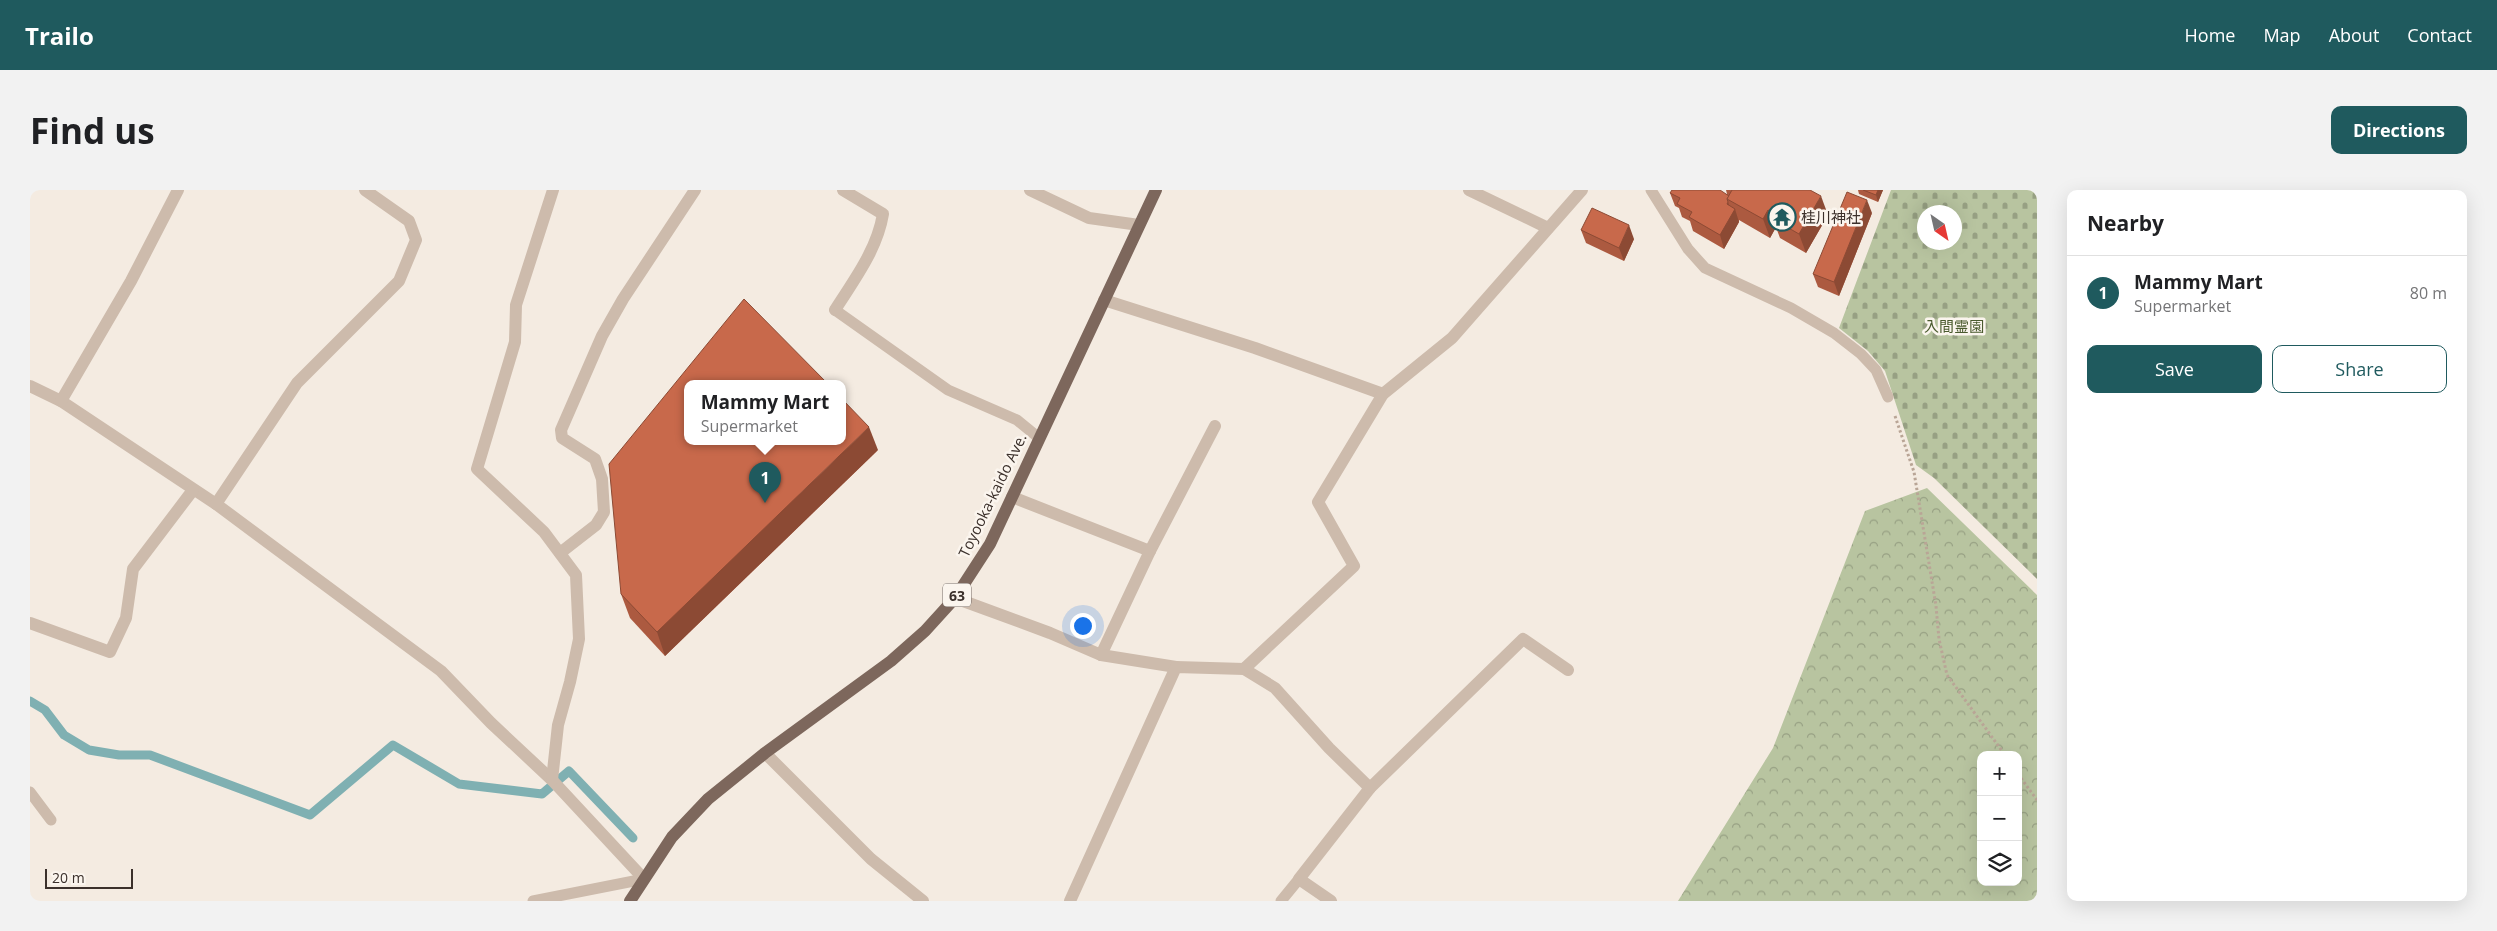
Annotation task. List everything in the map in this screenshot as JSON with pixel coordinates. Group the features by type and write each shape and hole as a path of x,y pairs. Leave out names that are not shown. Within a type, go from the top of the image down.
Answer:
{"main road":[{"name":"Toyooka-kaido Ave.","path":"630,901 672,837 708,799 764,753 892,661 925,631 956,598 990,544 1156,190"}],"street":[{"path":"61,401 131,281 178,190"},
{"path":"216,504 296,383 399,281 416,240 409,221 365,190"},
{"path":"552,190 516,305 515,342 477,469 544,532 576,575 579,640 558,725 552,780"},
{"path":"560,553 596,525 604,512 602,479 595,459 562,438 561,430 602,336 623,299 695,190"},
{"path":"835,310 860,271 880,227 883,214 843,190"},
{"path":"1030,190 1089,218 1139,225"},
{"path":"1469,190 1548,228"},
{"path":"1244,669 1354,566 1318,502 1383,394 1452,338 1582,190"},
{"path":"1104,300 1255,348 1383,394"},
{"path":"30,386 61,401 216,504 441,671 491,723 552,780 644,879"},
{"path":"1101,655 1150,552 1215,426"},
{"path":"30,623 110,652 126,618 133,569 193,490"},
{"path":"1012,497 1150,552"},
{"path":"956,598 1050,633 1101,655 1176,667 1244,669 1275,688 1329,748 1370,788"},
{"path":"1331,901 1298,879 1370,788 1523,639 1568,670"},
{"path":"1070,901 1176,667"},
{"path":"764,753 870,858 923,901"}],"lane":[{"path":"1651,190 1688,249 1705,268 1791,308 1834,333 1876,370 1888,397"},
{"path":"835,310 948,390 1016,420 1039,438"},
{"path":"30,792 51,820"},
{"path":"533,901 644,879"},
{"path":"1281,901 1298,879"}],"path":[{"path":"1888,397 1914,472 1936,606 1939,639 1947,675 2002,751"},
{"path":"2022,779 2037,800"}],"green space":[{"name":"入間霊園","path":"1891,190 2037,190 2037,579 1934,478 1916,465 1885,371 1868,351 1839,328"},
{"path":"1927,488 2037,595 2037,901 1678,901 1773,748 1865,511"}],"building":[{"path":"1672,190 1720,190 1729,196 1727,204 1735,209 1720,235 1689,217 1692,212 1677,204 1680,198 1670,193"},
{"path":"1732,190 1810,190 1821,196 1799,234 1773,219 1776,214 1768,210 1763,219 1727,199"},
{"path":"1863,190 1878,190 1876,195"},
{"path":"1847,192 1867,200 1834,282 1813,274"},
{"path":"1592,208 1629,225 1619,248 1581,230"},
{"path":"744,299 824,380 684,380 684,445 846,445 846,403 869,427 657,632 621,594 609,464"}],"waterway":[{"path":"30,701 45,710 64,735 89,750 119,755 150,755 310,815 393,745 459,784 542,794 569,771 633,838"}],"place":[{"name":"桂川神社","path":"1782,217"},
{"name":"Mammy Mart","path":"765,503"}]}
